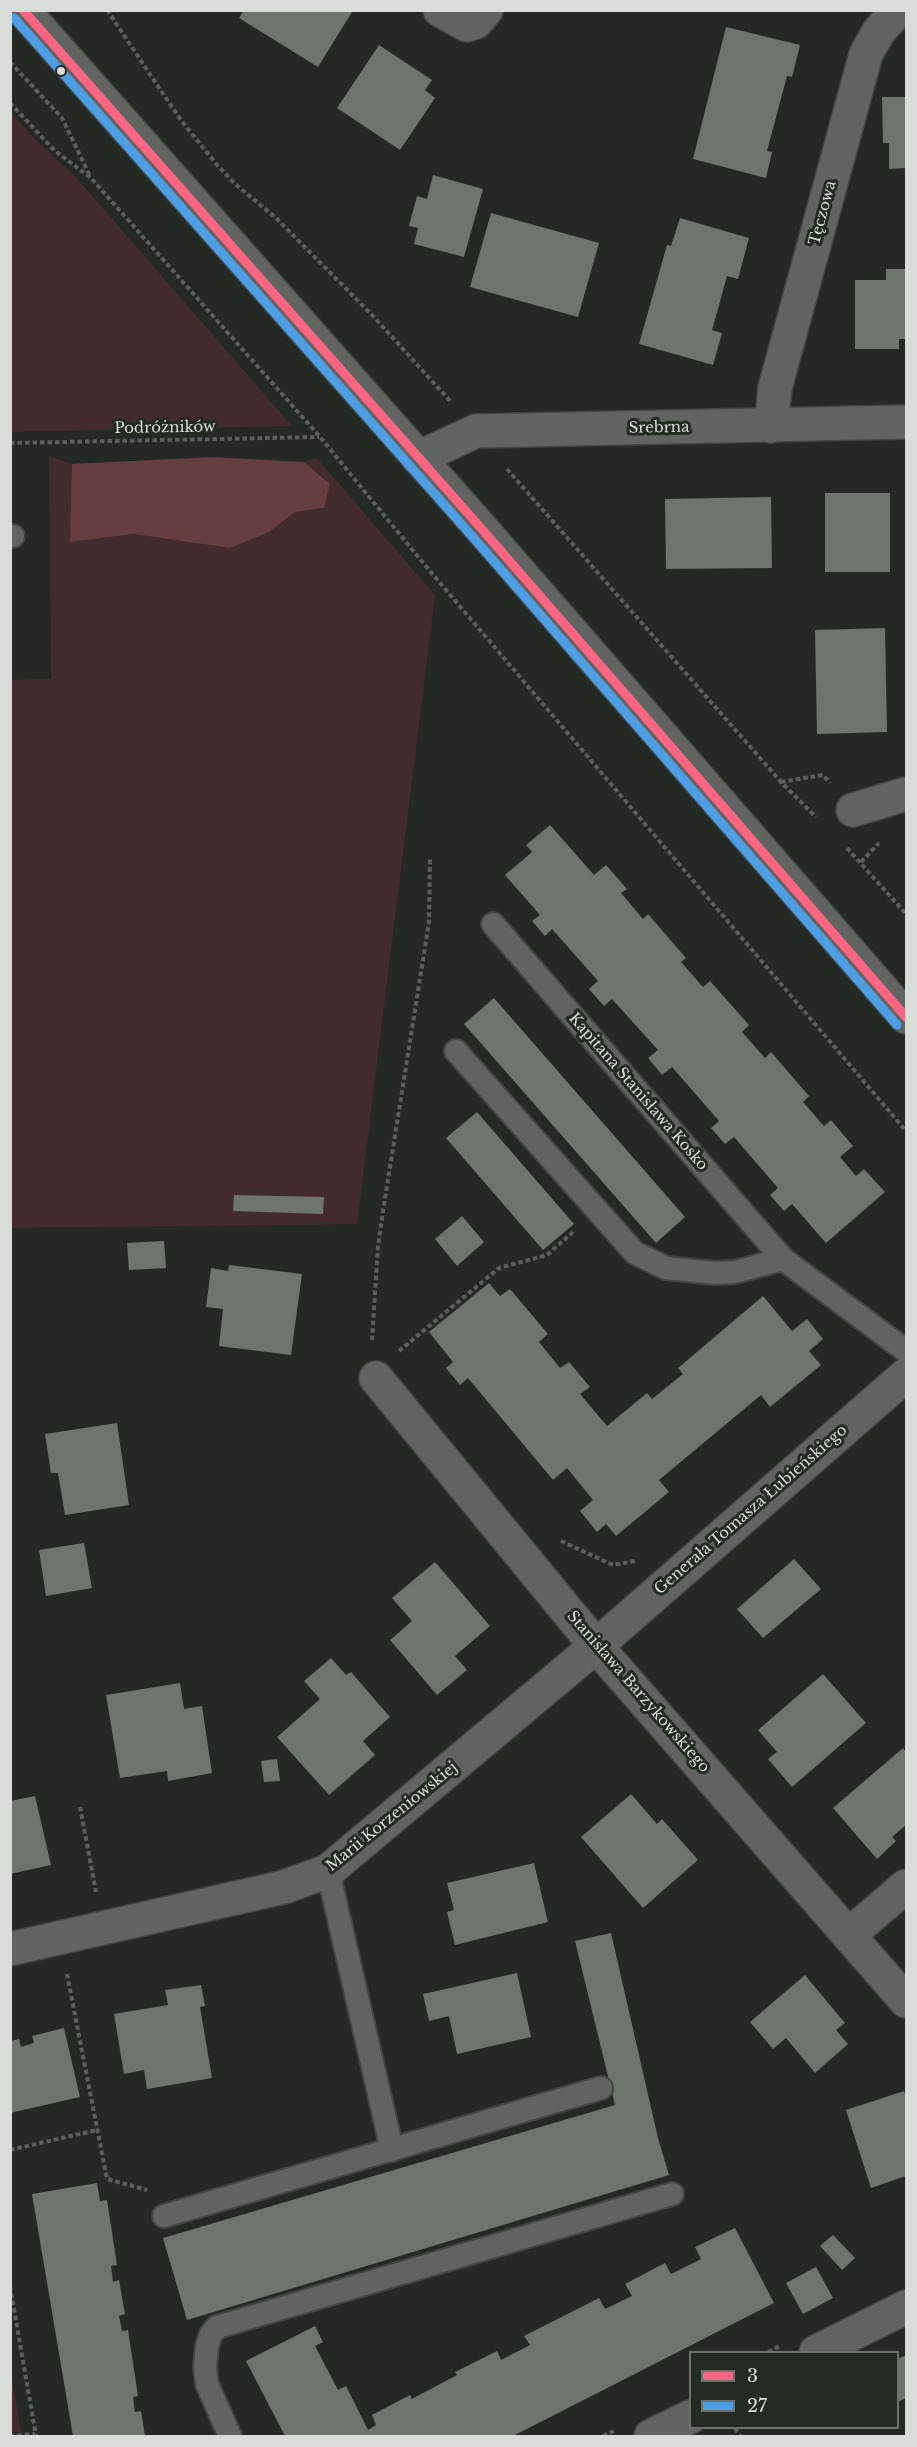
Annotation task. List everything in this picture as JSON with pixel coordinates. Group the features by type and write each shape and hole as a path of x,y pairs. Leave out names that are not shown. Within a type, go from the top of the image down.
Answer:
{"street":[{"path":"23,10 906,1017"},
{"path":"440,10 467,25 476,22 486,10"},
{"name":"Tęczowa","path":"771,426 775,388 866,54 879,31 898,10"},
{"name":"Srebrna","path":"418,458 476,431 906,422"},
{"path":"853,810 906,794"},
{"name":"Stanisława Barzykowskiego","path":"384,1367 596,1646 850,1934 906,2001"},
{"name":"Generała Tomasza Łubieńskiego","path":"596,1646 906,1375"},
{"name":"Marii Korzeniowskiej","path":"10,1949 284,1887 328,1871 596,1646"},
{"path":"850,1934 906,1886"},
{"path":"818,2351 906,2307"},
{"path":"651,2436 689,2417"}],"lane":[{"name":"Kapitana Stanisława Kosko","path":"493,924 783,1260 906,1351"},
{"path":"456,1051 635,1253 666,1268 714,1273 735,1272 783,1260"},
{"path":"328,1871 392,2150"},
{"path":"164,2216 601,2088"},
{"path":"230,2436 207,2384 205,2367 207,2346 211,2334 217,2327 672,2194"}],"path":[{"path":"107,10 180,119 217,165 234,183 276,218 357,300 476,431 506,470 781,782 821,822"},
{"path":"10,62 62,118 91,178"},
{"path":"10,103 55,151 91,178 320,437 444,588 906,1131"},
{"name":"Podróżników","path":"10,443 320,437"},
{"path":"506,470 510,463"},
{"path":"781,782 823,775"},
{"path":"845,846 906,914"},
{"path":"430,859 429,922 378,1247 371,1366 384,1367 499,1268 547,1255 597,1210"},
{"path":"552,1537 613,1565 640,1559"},
{"path":"80,1808 96,1894"},
{"path":"60,1938 107,2179 156,2193 164,2216"},
{"path":"10,2150 97,2130"},
{"path":"10,2286 35,2435 10,2436"}],"shaded area":[{"path":"11,112 33,137 75,176 292,426 11,432"},
{"path":"49,456 72,464 71,542 134,534 230,548 269,532 295,512 324,508 330,484 304,462 317,458 435,595 357,1224 11,1228 10,680 51,679"},
{"path":"212,457 304,462 330,484 324,508 295,512 269,532 230,548 134,534 70,542 72,464"},
{"path":"11,2373 21,2432 11,2432"}],"building":[{"path":"244,10 350,10 352,12 318,67 239,18"},
{"path":"726,27 800,45 792,77 787,76 767,151 772,152 766,178 693,159"},
{"path":"379,45 432,80 425,90 435,98 400,150 337,108"},
{"path":"882,97 906,97 906,168 889,169 889,143 883,143"},
{"path":"433,175 483,189 464,257 414,244 418,228 409,226 417,196 427,199"},
{"path":"491,213 599,243 578,317 470,287"},
{"path":"680,218 749,238 738,279 727,276 712,330 722,333 713,365 639,344 667,245 671,246"},
{"path":"886,269 906,269 906,339 899,339 899,349 855,349 855,280 886,280"},
{"path":"825,493 890,493 890,572 825,572"},
{"path":"771,497 772,568 666,569 665,499"},
{"path":"885,628 887,732 817,734 815,630"},
{"path":"550,825 594,875 606,865 627,889 621,893 643,919 648,914 686,958 681,962 703,987 710,981 749,1025 742,1032 765,1058 771,1052 809,1096 803,1102 824,1126 831,1120 853,1146 840,1157 856,1176 864,1169 885,1192 826,1243 792,1204 784,1211 770,1195 778,1188 734,1137 725,1144 711,1128 719,1121 672,1067 662,1075 648,1058 658,1050 612,999 604,1006 589,989 598,981 552,929 545,936 532,921 540,915 505,875 532,852 526,845"},
{"path":"494,998 685,1217 656,1243 464,1024"},
{"path":"477,1112 574,1224 543,1250 446,1138"},
{"path":"234,1195 324,1197 323,1214 233,1211"},
{"path":"462,1216 484,1242 457,1266 435,1239"},
{"path":"164,1241 166,1268 129,1270 127,1243"},
{"path":"229,1265 302,1274 291,1355 219,1346 223,1309 206,1307 211,1268 228,1271"},
{"path":"489,1283 500,1296 510,1289 548,1334 539,1342 560,1368 569,1362 590,1387 580,1394 607,1426 647,1393 652,1399 683,1374 678,1368 763,1296 792,1331 807,1319 823,1339 809,1351 821,1365 770,1407 761,1395 659,1480 669,1492 616,1536 606,1524 597,1532 580,1511 593,1500 567,1468 553,1480 468,1378 460,1385 446,1368 453,1362 429,1332"},
{"path":"117,1423 129,1505 65,1515 58,1473 51,1473 45,1434"},
{"path":"84,1543 92,1588 46,1596 39,1550"},
{"path":"794,1559 821,1589 763,1638 737,1609"},
{"path":"435,1562 490,1626 455,1656 467,1670 437,1695 390,1640 412,1621 392,1598"},
{"path":"331,1658 346,1675 351,1672 390,1717 363,1741 375,1755 329,1795 277,1737 320,1699 304,1681"},
{"path":"823,1674 866,1723 792,1787 768,1759 777,1752 758,1730"},
{"path":"180,1683 184,1709 202,1706 212,1773 168,1781 167,1771 120,1778 106,1695"},
{"path":"903,1748 906,1752 906,1825 892,1837 896,1841 877,1859 833,1808"},
{"path":"277,1759 280,1781 264,1782 261,1761"},
{"path":"631,1794 657,1824 662,1819 698,1860 643,1908 581,1837"},
{"path":"35,1796 51,1865 10,1874 10,1801"},
{"path":"534,1863 548,1922 455,1945 447,1912 454,1910 447,1883"},
{"path":"611,1933 658,2138 669,2175 187,2320 163,2238 615,2105 575,1941"},
{"path":"517,1973 531,2037 457,2054 449,2016 429,2021 423,1994"},
{"path":"805,1975 845,2023 836,2030 848,2044 815,2073 786,2038 773,2049 750,2022"},
{"path":"201,1985 205,2006 200,2007 212,2078 147,2089 144,2070 124,2074 114,2014 168,2005 165,1990"},
{"path":"64,2028 80,2097 10,2113 10,2041 19,2039 21,2047 34,2043 32,2036"},
{"path":"904,2091 906,2097 906,2176 871,2188 846,2110"},
{"path":"97,2183 100,2201 107,2200 117,2265 111,2266 113,2282 119,2280 125,2314 119,2316 122,2331 128,2330 138,2396 133,2397 135,2412 141,2411 145,2436 73,2436 32,2194"},
{"path":"735,2228 774,2303 513,2436 285,2436 246,2361 315,2326 323,2342 315,2346 338,2390 346,2386 368,2430 376,2425 372,2415 410,2395 412,2399 457,2375 455,2372 497,2351 501,2360 530,2345 524,2336 599,2298 605,2309 632,2296 625,2284 665,2263 671,2274 701,2259 695,2247"},
{"path":"833,2235 855,2258 842,2270 820,2246"},
{"path":"816,2267 833,2298 803,2314 786,2283"},
{"path":"906,2355 906,2398 899,2402 899,2358"}],"transit line":[{"name":"3","path":"23,10 480,527 906,1017"},
{"name":"27","path":"14,18 471,535 897,1025"}]}
